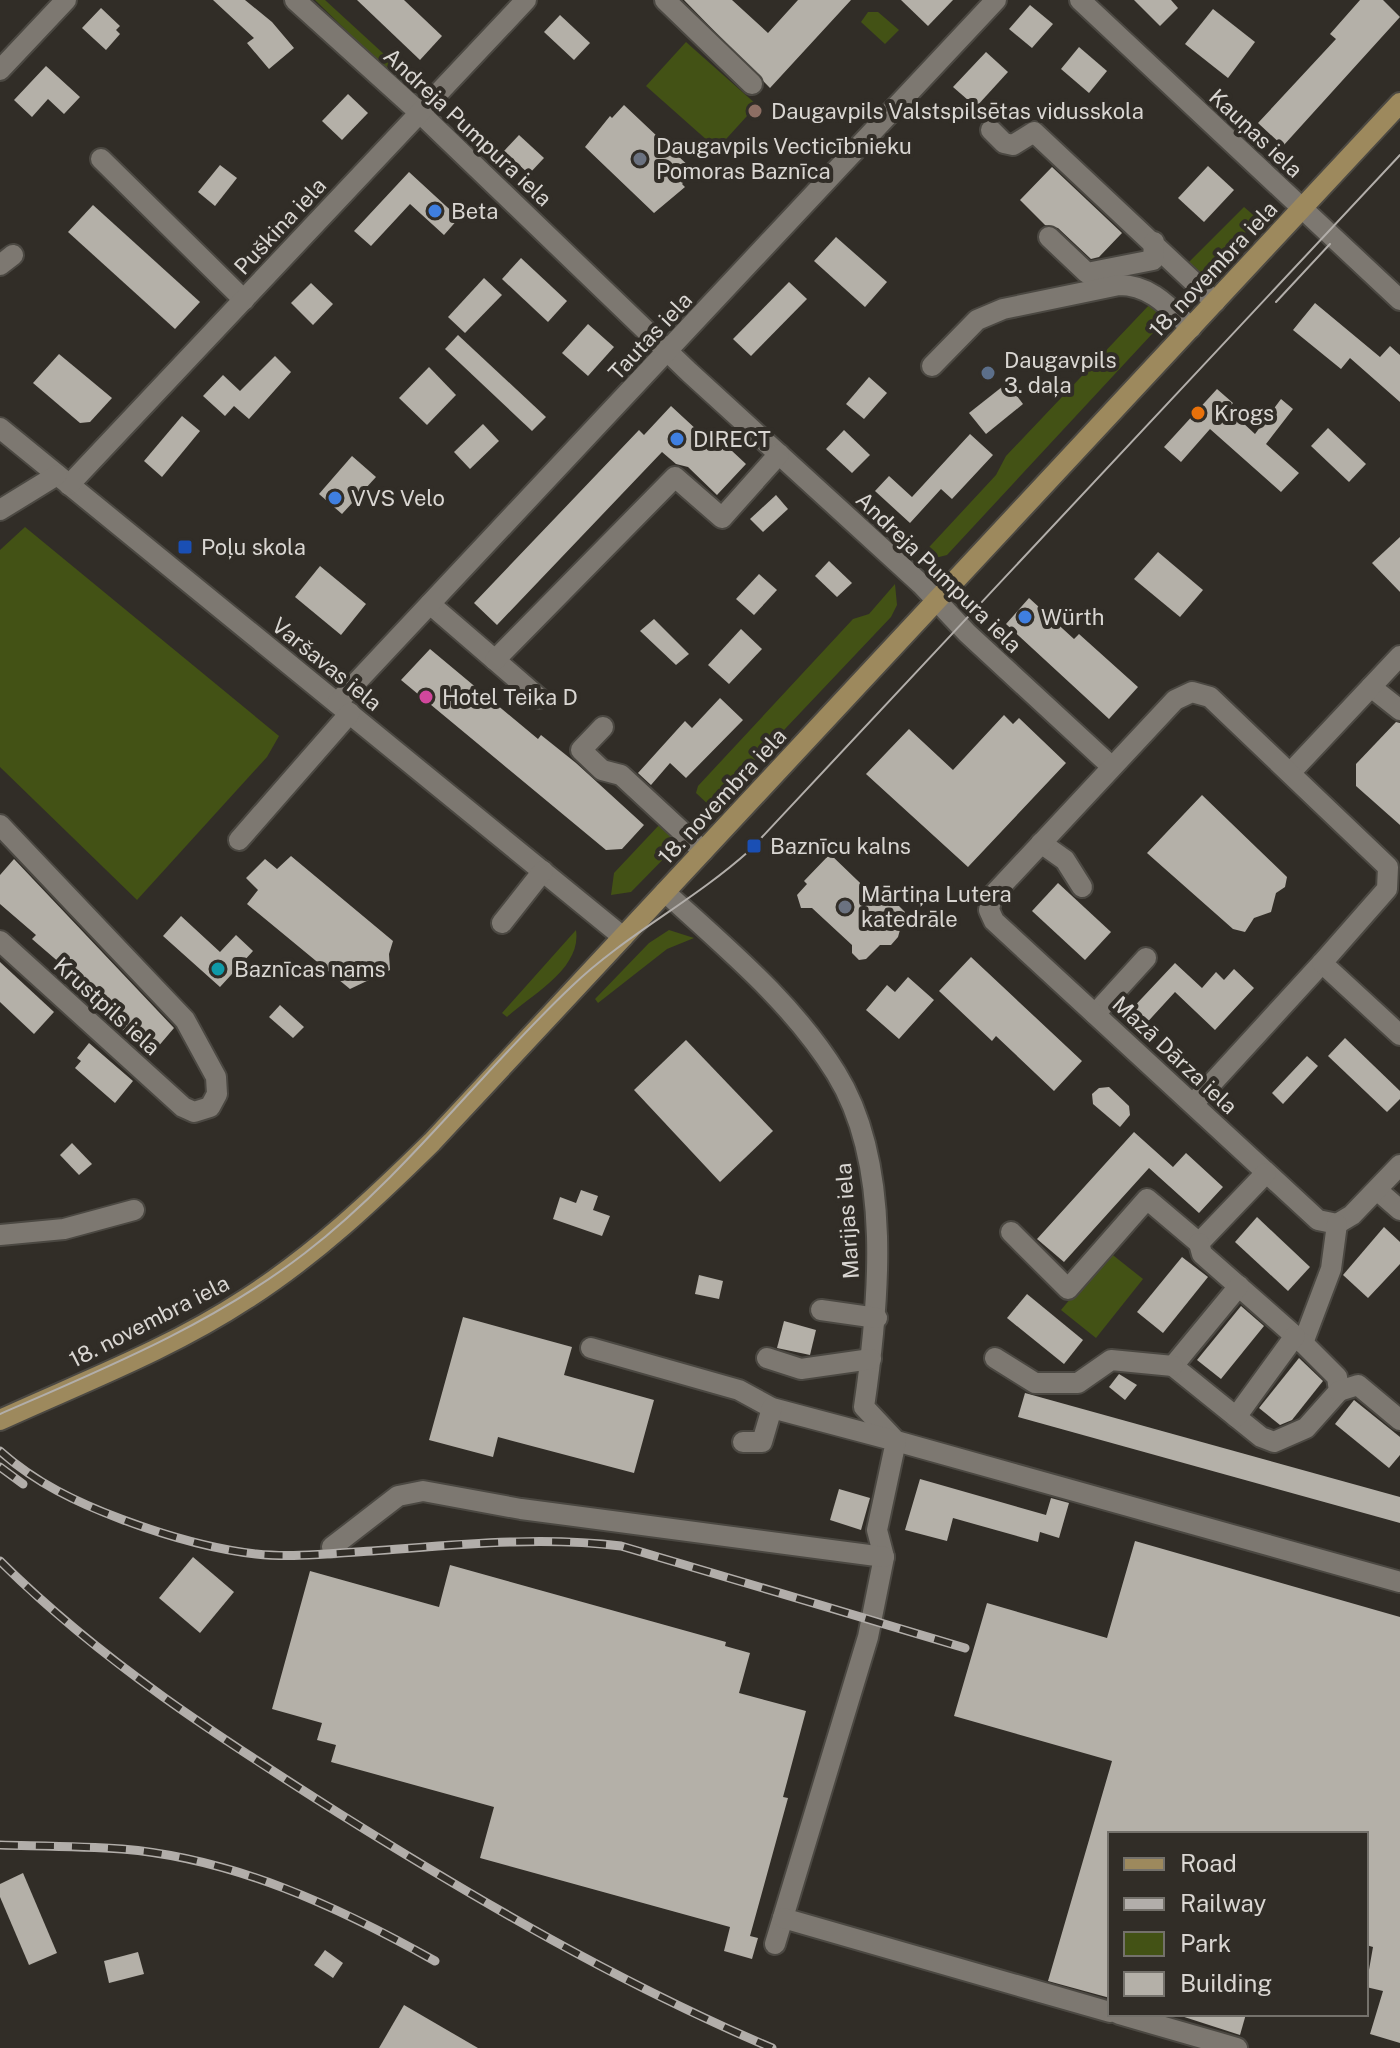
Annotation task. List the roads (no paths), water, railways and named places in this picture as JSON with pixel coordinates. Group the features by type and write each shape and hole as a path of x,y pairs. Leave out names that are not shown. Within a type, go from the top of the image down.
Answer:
{"main road":[{"name":"18. novembra iela","path":"0,1420 166,1345 245,1300 305,1258 367,1206 432,1142 1400,103"}],"street":[{"path":"0,70 66,0"},
{"name":"Andreja Pumpura iela","path":"295,0 419,112 668,351 1111,766"},
{"name":"Puškina iela","path":"0,510 63,480 244,300 526,0"},
{"path":"665,0 752,84"},
{"name":"Tautas iela","path":"239,840 430,604 996,0"},
{"name":"Kauņas iela","path":"1080,0 1400,300"},
{"path":"991,130 1004,143 1013,145 1034,132 1215,302"},
{"path":"101,159 244,300"},
{"path":"1049,237 1087,273 1153,260 1154,242"},
{"path":"932,366 977,320 1003,309 1119,285 1136,285 1153,293 1191,328"},
{"name":"Varšavas iela","path":"0,428 623,937"},
{"path":"495,660 675,477 722,518 779,454"},
{"path":"430,604 539,698"},
{"path":"1291,772 1400,656"},
{"path":"1371,687 1400,710"},
{"path":"1082,887 1065,860 1041,843 1175,700 1192,692 1210,697 1388,867 1387,889 1193,1104"},
{"path":"603,727 581,750 602,770 621,775 703,851"},
{"name":"Krustpils iela","path":"0,825 185,1020 216,1077 217,1094 210,1107 194,1112 183,1107 0,941"},
{"name":"Mazā Dārza iela","path":"1041,843 992,896 989,910 994,921 1318,1220 1337,1224"},
{"path":"502,923 543,871"},
{"name":"Marijas iela","path":"665,892 760,977 836,1073 859,1120 870,1166 877,1318 864,1407 896,1441"},
{"path":"1095,1014 1146,958"},
{"path":"1322,963 1400,1035"},
{"path":"1236,1417 1299,1339 1331,1269 1337,1224 1352,1215 1400,1165"},
{"path":"1199,1243 1266,1173"},
{"path":"1377,1190 1400,1210"},
{"path":"1011,1232 1068,1289 1147,1199 1199,1243 1202,1254 1299,1339 1337,1377 1339,1391"},
{"path":"0,1235 64,1229 134,1210"},
{"path":"1173,1366 1239,1286"},
{"path":"821,1310 877,1318"},
{"path":"591,1348 739,1390 772,1408 1400,1582"},
{"path":"767,1358 801,1369 871,1359"},
{"path":"995,1358 1035,1383 1078,1383 1111,1360 1173,1366 1236,1417 1274,1442 1306,1428 1339,1391 1358,1385 1400,1420"},
{"path":"743,1442 762,1442 772,1408"},
{"path":"775,1944 868,1637 884,1557 877,1530 896,1441"},
{"path":"332,1547 398,1496 423,1491 521,1509 884,1557"},
{"path":"783,1918 1108,2011"},
{"path":"1126,2016 1237,2048"}],"tram line":[{"path":"0,1414 119,1362 196,1323 270,1278 341,1223 409,1158 571,987 614,951 749,851 1400,155"},
{"path":"1276,302 1330,244"}],"railway":[{"path":"0,1451 42,1482 88,1506 154,1531 222,1549 285,1556 528,1542 621,1546 965,1648"},
{"path":"0,1467 23,1484"},
{"path":"0,1561 79,1632 163,1697 340,1814 552,1940 660,1997 772,2048"},
{"path":"0,1845 122,1849 204,1863 245,1874 323,1904 435,1961"}],"place":[{"name":"Daugavpils Valstspilsētas vidusskola","path":"755,111"},
{"name":"Daugavpils Vecticībnieku Pomoras Baznīca","path":"640,159"},
{"name":"Beta","path":"435,211"},
{"name":"Daugavpils 3. daļa","path":"988,373"},
{"name":"Krogs","path":"1198,413"},
{"name":"DIRECT","path":"677,439"},
{"name":"VVS Velo","path":"335,498"},
{"name":"Poļu skola","path":"185,547"},
{"name":"Würth","path":"1025,617"},
{"name":"Hotel Teika D","path":"426,697"},
{"name":"Baznīcu kalns","path":"754,846"},
{"name":"Mārtiņa Lutera katedrāle","path":"845,907"},
{"name":"Baznīcas nams","path":"218,969"}]}
